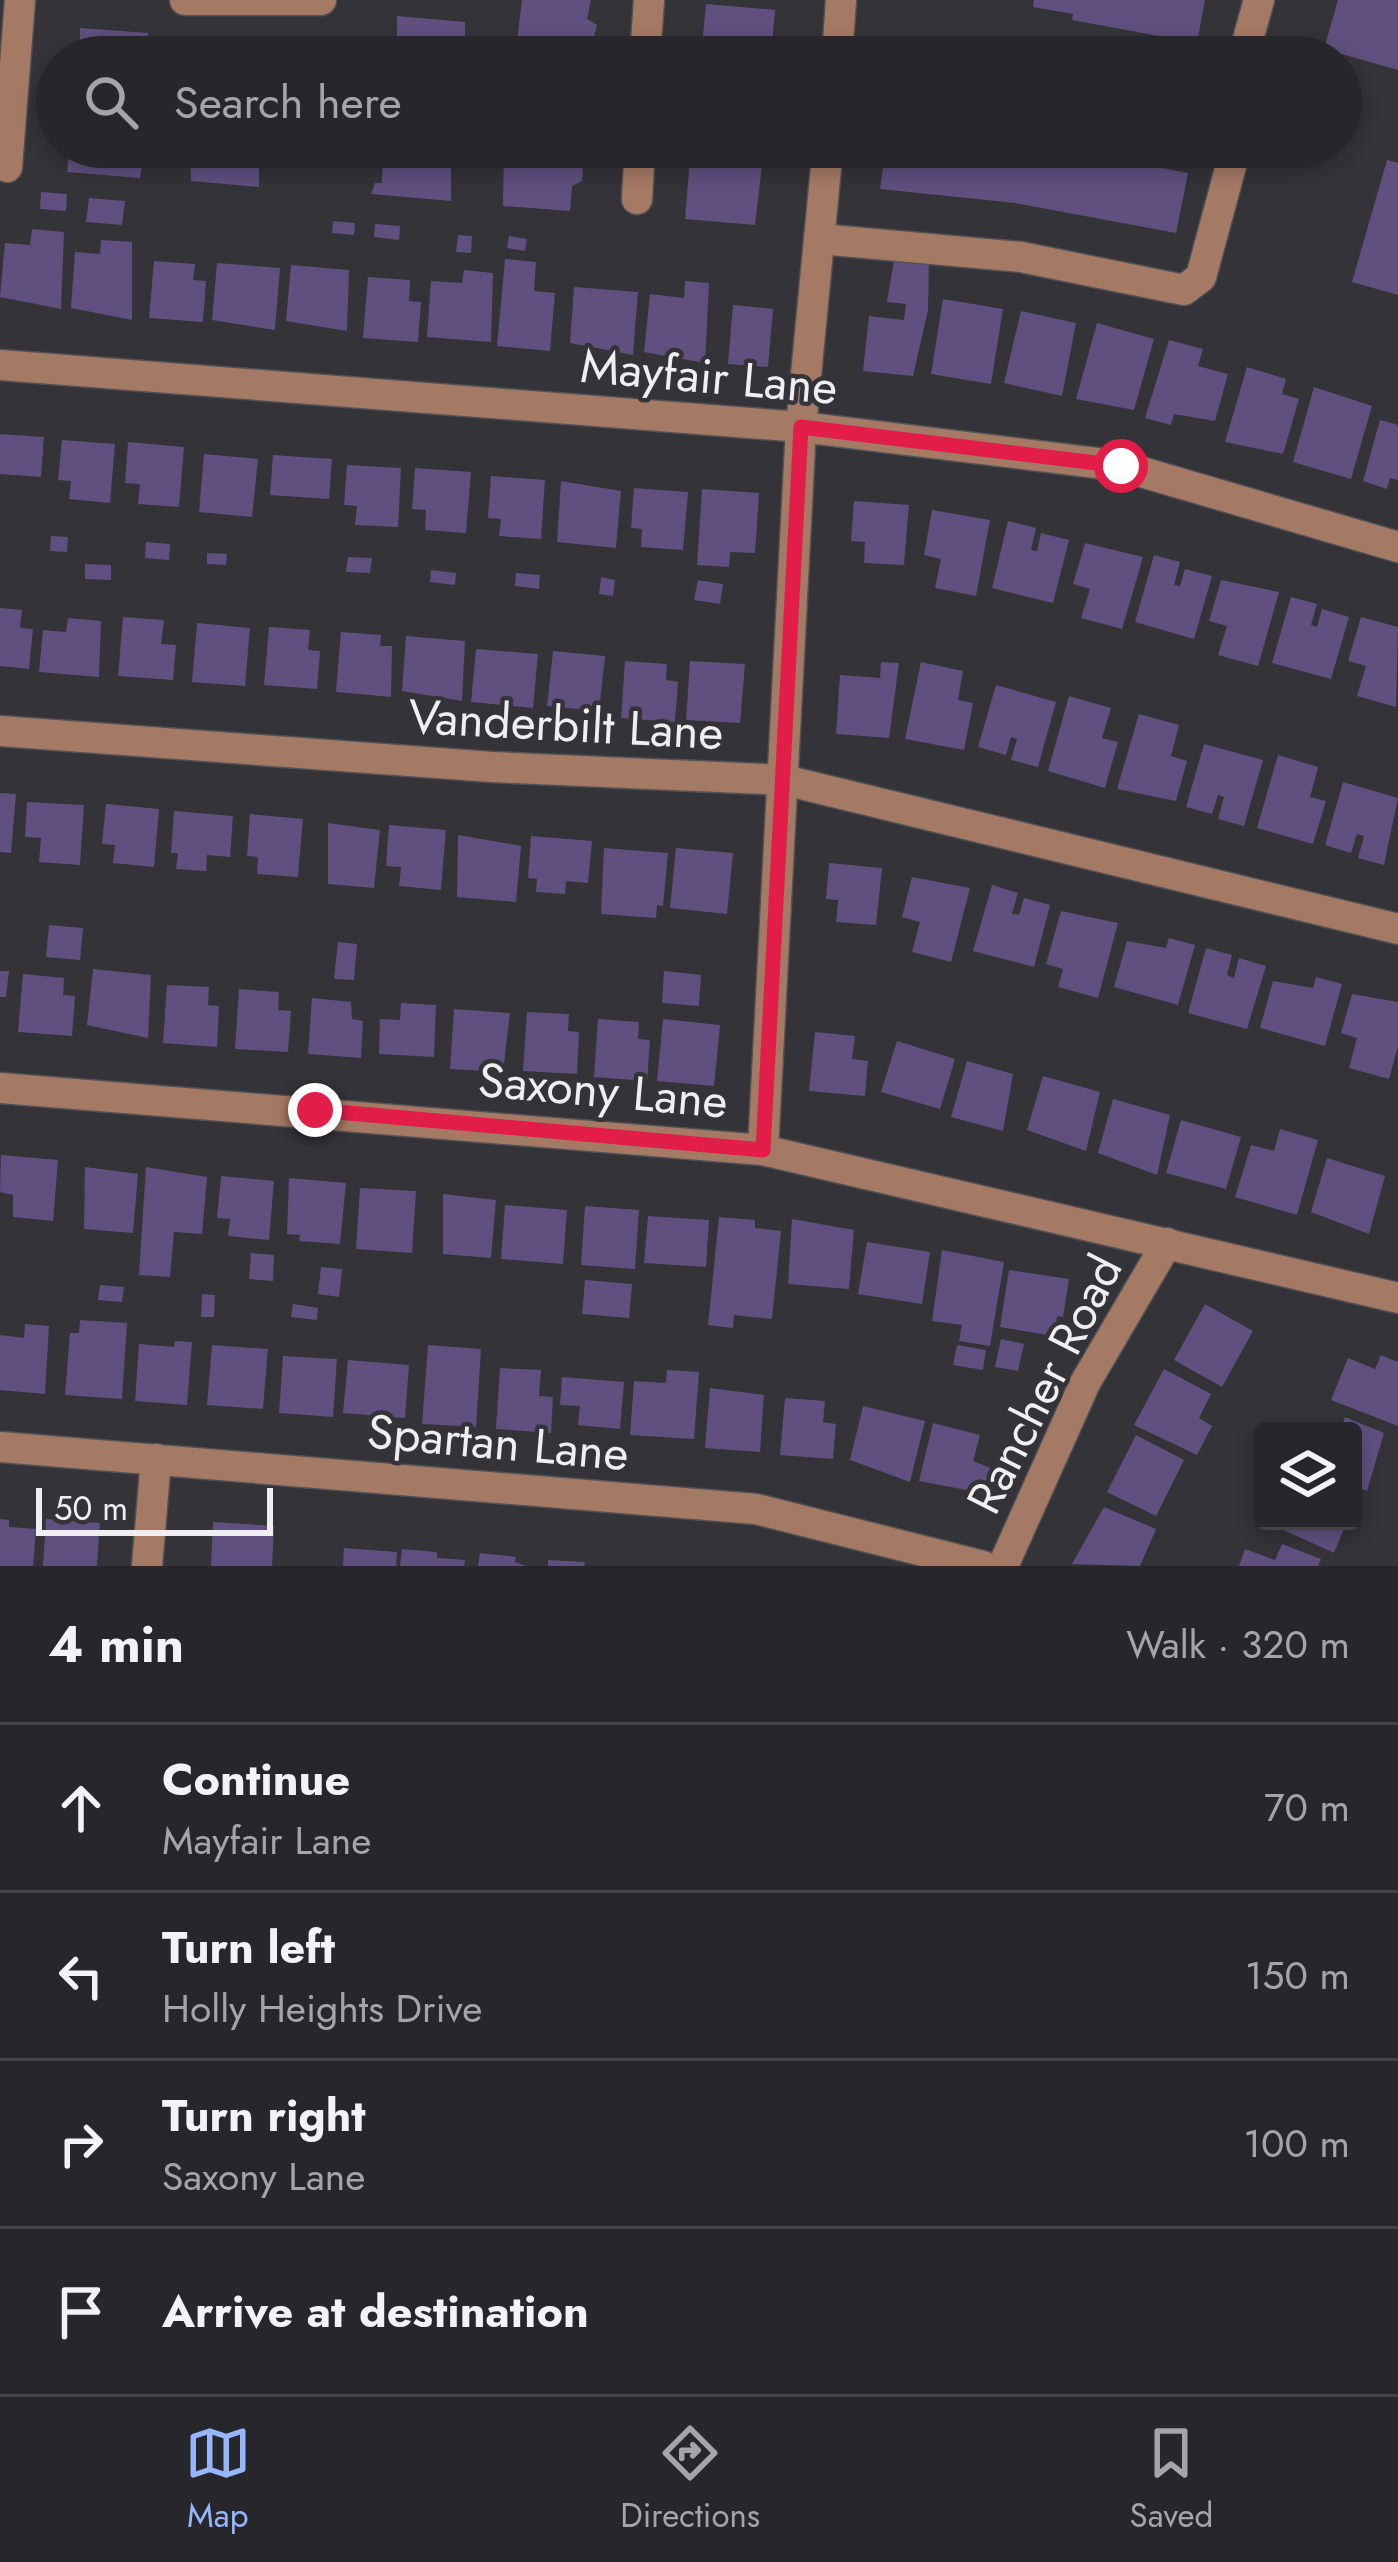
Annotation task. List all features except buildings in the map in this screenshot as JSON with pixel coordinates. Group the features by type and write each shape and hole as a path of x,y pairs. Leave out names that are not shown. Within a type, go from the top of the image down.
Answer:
{"street":[{"path":"7,167 20,0"},
{"path":"185,0 321,0"},
{"path":"646,36 649,0"},
{"path":"839,36 842,0"},
{"path":"1249,36 1259,0"},
{"path":"637,199 639,168"},
{"path":"763,1150 801,427 826,168"},
{"path":"819,239 1021,257 1184,290 1202,277 1231,168"},
{"name":"Mayfair Lane","path":"0,365 801,427 1121,466 1398,547"},
{"name":"Vanderbilt Lane","path":"0,731 492,767 784,780 1398,929"},
{"name":"Saxony Lane","path":"0,1088 763,1150 1398,1298"},
{"name":"Rancher Road","path":"1003,1566 1085,1383 1167,1243"},
{"name":"Spartan Lane","path":"0,1447 756,1509 983,1566"},
{"path":"147,1566 155,1459"}],"route":[{"path":"315,1110 763,1150 801,427 1121,466"}]}
